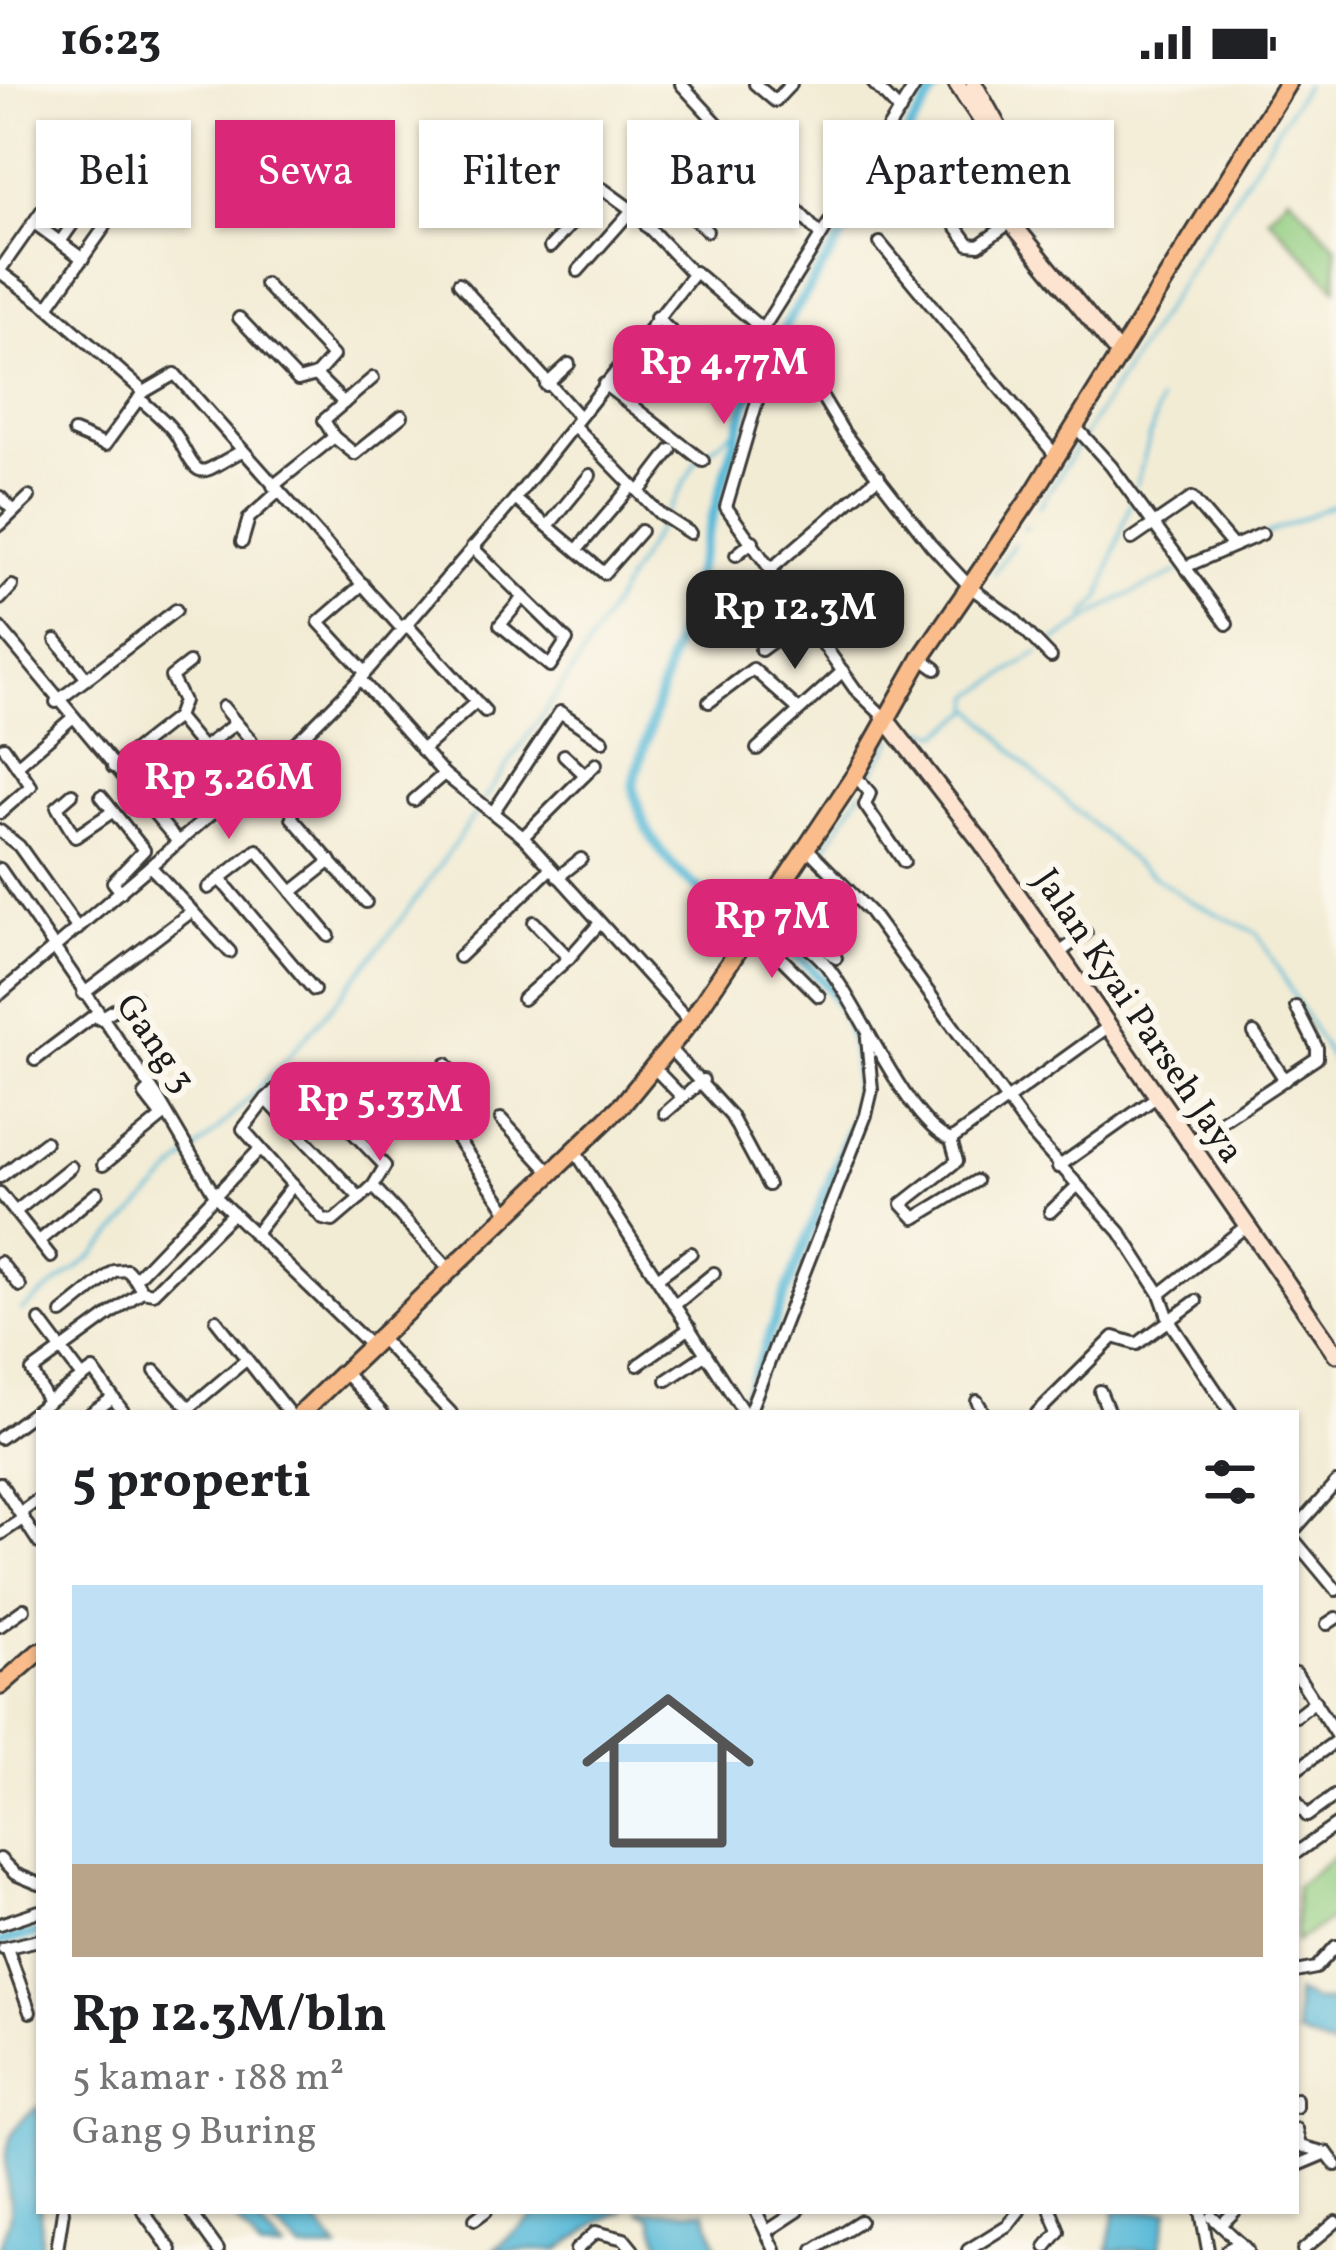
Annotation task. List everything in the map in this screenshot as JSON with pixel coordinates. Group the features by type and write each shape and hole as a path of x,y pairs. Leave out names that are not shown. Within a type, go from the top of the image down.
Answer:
{"main road":[{"path":"957,84 981,120"},
{"path":"974,84 998,127 1025,228 1121,350"},
{"path":"304,1410 510,1215 655,1069 747,936 774,915 861,781 884,717 930,664 1057,456 1082,432 1121,350 1287,84"},
{"path":"1016,228 1121,350"},
{"name":"Jalan Kyai Parseh Jaya","path":"884,717 971,828 1336,1354"},
{"path":"2,1682 36,1654"}],"street":[{"path":"682,84 820,235"},
{"path":"755,84 775,101 791,84"},
{"path":"874,84 900,110"},
{"path":"763,335 916,84"},
{"path":"550,247 603,189 627,206"},
{"path":"578,271 627,216"},
{"path":"0,291 3,273 36,220"},
{"path":"34,223 82,259"},
{"path":"59,242 69,228"},
{"path":"48,307 104,228"},
{"path":"648,228 692,273 699,273 763,335 789,353 879,476 977,592 1046,651"},
{"path":"704,228 707,231"},
{"path":"958,228 970,244 979,245 1003,228"},
{"path":"880,243 1057,456"},
{"path":"3,273 48,307 141,395 177,436 183,457 195,470 203,471 242,451"},
{"path":"0,994 363,676 514,499 692,273"},
{"path":"459,283 634,491 689,533"},
{"path":"239,318 298,380 316,375 333,356 265,284"},
{"path":"656,317 728,385"},
{"path":"789,353 758,398 728,489 730,514 862,699 884,717"},
{"path":"546,385 569,364"},
{"path":"694,385 710,370"},
{"path":"74,433 105,445 141,395 175,374 480,707 422,750"},
{"path":"316,375 344,403"},
{"path":"373,377 323,423 356,454 402,416"},
{"path":"604,384 699,458"},
{"path":"1082,432 1227,624"},
{"path":"242,542 249,518 334,437"},
{"path":"577,550 671,450"},
{"path":"548,526 590,475"},
{"path":"772,568 879,476"},
{"path":"0,497 14,511"},
{"path":"0,526 29,497"},
{"path":"1132,538 1192,498 1233,546"},
{"path":"514,499 604,573 641,531"},
{"path":"1185,568 1262,534"},
{"path":"736,555 752,541"},
{"path":"472,548 523,597 568,643 550,666 500,625 523,597"},
{"path":"308,632 363,584"},
{"path":"0,598 12,586"},
{"path":"762,615 790,593"},
{"path":"56,702 176,610"},
{"path":"826,643 870,610"},
{"path":"761,650 807,616"},
{"path":"320,622 444,774 523,837 690,1022"},
{"path":"2,635 178,842"},
{"path":"56,640 87,679"},
{"path":"112,766 177,717 183,701 171,677 190,663"},
{"path":"709,702 753,669 763,683 772,681 799,710"},
{"path":"757,749 843,670"},
{"path":"223,707 251,740"},
{"path":"492,810 556,715 563,712 603,741"},
{"path":"177,717 238,790"},
{"path":"17,766 71,719"},
{"path":"145,804 236,723"},
{"path":"0,813 32,787 4,747"},
{"path":"564,755 585,775"},
{"path":"271,761 296,791 292,818 366,902"},
{"path":"523,837 596,764"},
{"path":"414,800 444,774"},
{"path":"861,781 865,806 904,862"},
{"path":"72,794 57,807 75,837 112,812"},
{"path":"101,796 144,851 112,882 121,892"},
{"path":"0,831 19,846 78,929"},
{"path":"208,888 257,850 329,936"},
{"path":"812,852 891,938 1075,1188 1120,1232 1160,1294 1170,1322 1229,1410"},
{"path":"459,957 554,873 581,859"},
{"path":"292,892 331,861"},
{"path":"150,866 230,952"},
{"name":"Gang 3","path":"0,869 151,1089 216,1197 375,1342"},
{"path":"220,879 314,989"},
{"path":"83,994 191,912"},
{"path":"774,915 836,958"},
{"path":"774,915 820,957 859,1012 893,1078 939,1133 951,1140 956,1163 902,1204 915,1218 976,1181"},
{"path":"523,999 600,925 616,916"},
{"path":"534,922 568,958"},
{"path":"1058,954 1086,933"},
{"path":"747,936 783,960 819,996"},
{"path":"35,1060 97,1016 135,997"},
{"path":"1187,1144 1318,1053 1296,1007"},
{"path":"748,1410 866,1115 870,1056 859,1012"},
{"path":"951,1140 1108,1027"},
{"path":"1254,1034 1285,1080"},
{"path":"670,1049 731,1116 768,1185"},
{"path":"435,1107 462,1084 446,1064"},
{"path":"655,1069 682,1097"},
{"path":"300,1073 385,1166 373,1186 328,1222 260,1149 242,1126 266,1099 300,1073"},
{"path":"412,1074 510,1215"},
{"path":"665,1113 703,1080"},
{"path":"103,1165 162,1118 146,1094 151,1089"},
{"path":"1058,1167 1155,1098"},
{"path":"266,1099 360,1198"},
{"path":"501,1119 552,1174"},
{"path":"454,1134 473,1121"},
{"path":"0,1178 45,1142"},
{"path":"49,1402 31,1372 138,1285 260,1149"},
{"path":"575,1151 744,1410"},
{"path":"15,1212 71,1167"},
{"path":"254,1235 293,1185"},
{"path":"373,1186 451,1271"},
{"path":"1050,1212 1075,1188"},
{"path":"0,1193 51,1257"},
{"path":"39,1241 97,1193"},
{"path":"62,1313 114,1271 127,1270 138,1285 154,1293 233,1213"},
{"path":"1160,1294 1245,1227"},
{"path":"660,1276 692,1253"},
{"path":"0,1262 20,1286"},
{"path":"676,1304 714,1274"},
{"path":"1039,1410 1114,1337 1122,1335 1132,1346 1196,1301"},
{"path":"216,1320 287,1410"},
{"path":"40,1321 59,1348 122,1410"},
{"path":"638,1365 690,1328"},
{"path":"375,1342 448,1410"},
{"path":"667,1381 706,1354"},
{"path":"155,1371 189,1408 246,1360"},
{"path":"344,1372 379,1410"},
{"path":"38,1410 88,1374"},
{"path":"1100,1390 1108,1410"},
{"path":"96,1410 113,1398"},
{"path":"728,1410 733,1399"},
{"path":"976,1401 983,1410"},
{"path":"0,1438 36,1412"},
{"path":"0,1483 36,1538"},
{"path":"1299,1525 1336,1483"},
{"path":"0,1534 36,1502"},
{"path":"1299,1546 1336,1590"},
{"path":"0,1626 24,1610"},
{"path":"1299,1677 1336,1738 1299,1768"},
{"path":"1299,1713 1315,1701"},
{"path":"1299,1805 1307,1816 1336,1795"},
{"path":"1299,1850 1336,1825"},
{"path":"0,1859 15,1874 36,1883"},
{"path":"0,1924 36,1912"},
{"path":"30,2012 3,1948 36,1941"},
{"path":"1299,1971 1316,1968 1336,1946"},
{"path":"1299,2142 1327,2153 1336,2164"},
{"path":"1299,2165 1327,2153"},
{"path":"57,2250 63,2214"},
{"path":"145,2214 171,2250"},
{"path":"192,2214 212,2248"},
{"path":"757,2214 775,2250"},
{"path":"766,2232 793,2214"},
{"path":"968,2250 1008,2225 1017,2214"},
{"path":"1046,2247 1060,2231 1053,2214"},
{"path":"1211,2218 1244,2247"},
{"path":"1208,2250 1211,2218"},
{"path":"814,2250 860,2221"},
{"path":"1303,2250 1336,2222"},
{"path":"576,2250 594,2232 627,2241 633,2250"},
{"path":"604,2250 611,2236"},
{"path":"1226,2250 1244,2247"}],"green space":[{"path":"1289,195 1336,246 1336,289 1268,217"},
{"path":"1336,1855 1336,1916 1299,1940 1299,1884"}],"water":[{"path":"1299,1994 1314,2001 1336,2001 1336,2049 1299,2035"},
{"path":"36,2109 36,2214 40,2214 41,2250 0,2250 10,2210 8,2148 26,2116"},
{"path":"231,2214 259,2214 262,2227 284,2250 260,2250"},
{"path":"264,2214 311,2214 338,2250 301,2250"},
{"path":"536,2214 618,2214 559,2250 493,2250"},
{"path":"644,2214 706,2214 719,2250 662,2250 652,2218"},
{"path":"1114,2214 1168,2214 1159,2250 1108,2250"}],"waterway":[{"path":"740,1410 856,1114 855,1048 836,999 805,963 683,876 652,838 633,785 746,404 787,323 939,84"},
{"path":"1039,507 1306,84"},
{"path":"1136,486 1160,401"},
{"path":"667,513 697,460 739,427"},
{"path":"1084,617 1100,598 1130,503"},
{"path":"1266,534 1336,504"},
{"path":"483,801 580,660 662,521"},
{"path":"994,573 1014,544"},
{"path":"1047,646 1119,599 1178,572"},
{"path":"972,707 973,696 1039,652"},
{"path":"903,725 940,734 974,709 1027,766 1135,863 1190,901 1257,933 1336,1067"},
{"path":"867,782 893,739"},
{"path":"824,850 862,790"},
{"path":"194,1152 273,1074 346,989 478,809"},
{"path":"21,1311 94,1255 187,1158"},
{"path":"0,1942 36,1934"}]}
